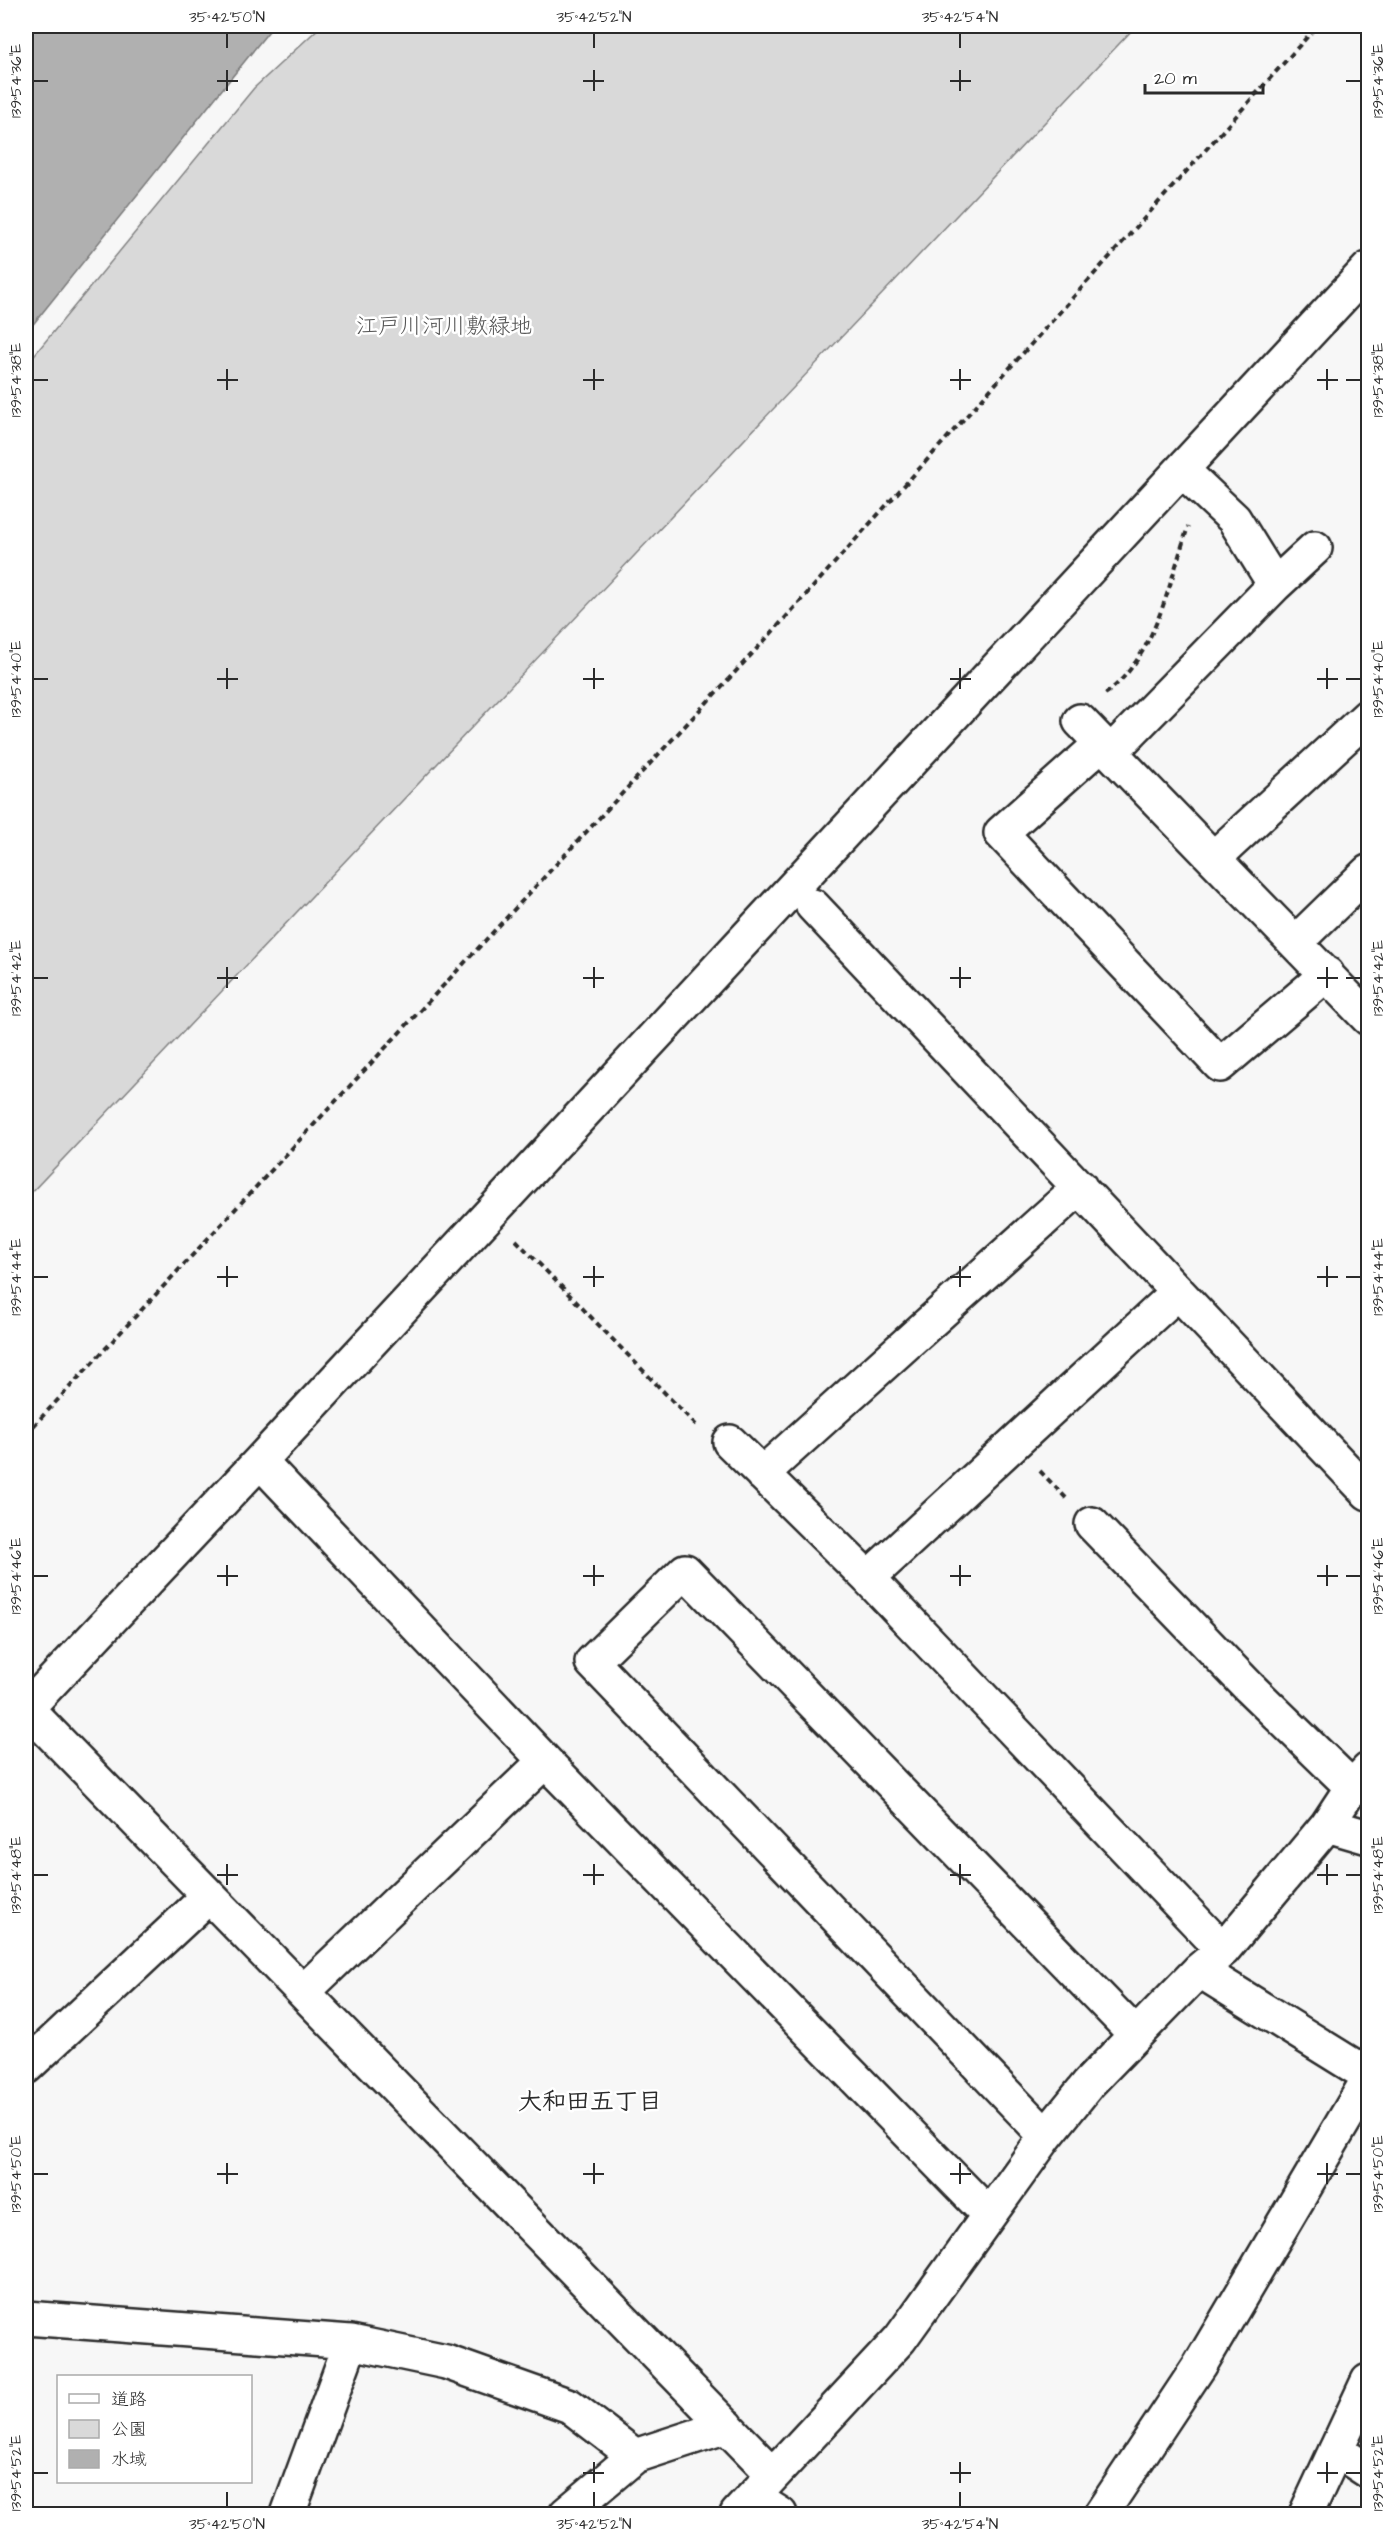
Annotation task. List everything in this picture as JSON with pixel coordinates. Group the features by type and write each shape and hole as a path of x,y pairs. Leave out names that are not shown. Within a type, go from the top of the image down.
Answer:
{"street":[{"path":"780,2514 754,2495 727,2426 26,1709 260,1461 489,1212 1191,479 1368,269"},
{"path":"1191,479 1234,519 1275,585"},
{"path":"1315,548 1098,738 1001,833 1220,1065 1327,974"},
{"path":"1214,858 1368,716"},
{"path":"1098,738 1368,1018"},
{"path":"1296,942 1368,872"},
{"path":"813,906 1368,1493"},
{"path":"762,1474 1080,1187"},
{"path":"868,1578 1178,1292"},
{"path":"730,1442 868,1578 1211,1960 1368,2075"},
{"path":"260,1461 545,1761 989,2215"},
{"path":"754,2495 900,2339 1046,2136 1089,2083 1135,2034 1211,1960 1327,1825 1360,1779 1250,1687 1092,1524"},
{"path":"1046,2136 591,1662 685,1570 1135,2034"},
{"path":"303,1992 545,1761"},
{"path":"1327,1825 1368,1837"},
{"path":"26,2067 209,1896"},
{"path":"1101,2514 1200,2365 1368,2080"},
{"path":"26,2318 351,2342 446,2362 570,2406 635,2456"},
{"path":"288,2514 351,2342"},
{"path":"1306,2514 1368,2381"},
{"path":"566,2514 635,2456 727,2426"},
{"path":"1336,2450 1368,2471"}],"path":[{"path":"26,1434 777,627 1317,26"},
{"path":"1098,738 1091,704 1118,685 1150,639 1191,479"},
{"path":"489,1212 720,1450 730,1442"},
{"path":"1013,1442 1092,1524"}],"green space":[{"name":"江戸川河川敷緑地","path":"321,26 1136,26 26,1198 26,365 254,88"}],"water":[{"path":"26,26 273,26 26,333"}],"district":[{"name":"大和田五丁目","path":"590,2101"}]}
